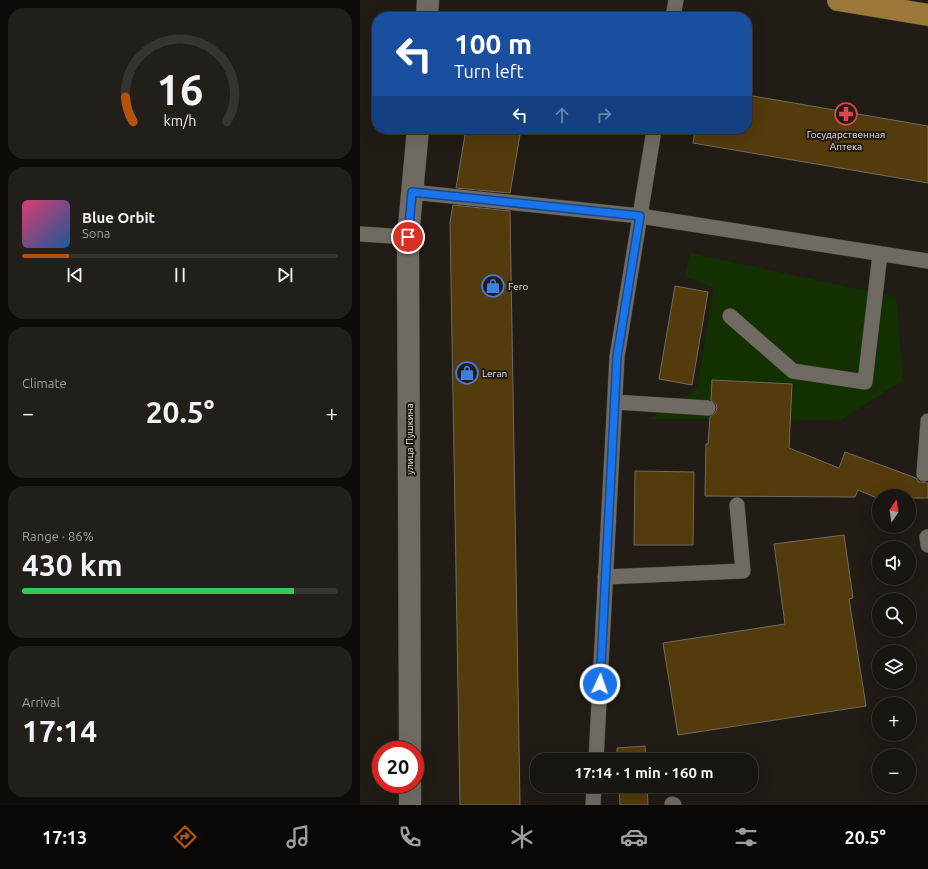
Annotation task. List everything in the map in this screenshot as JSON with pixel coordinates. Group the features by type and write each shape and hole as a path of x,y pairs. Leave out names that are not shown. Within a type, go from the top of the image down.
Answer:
{"main road":[{"path":"838,0 928,15"}],"street":[{"path":"427,12 428,0"},
{"name":"улица Пушкина","path":"410,741 408,237 418,134"},
{"path":"410,793 410,805"}],"lane":[{"path":"674,12 676,0"},
{"path":"596,753 617,357 653,136"},
{"path":"412,192 640,216 928,261"},
{"path":"360,234 408,237"},
{"path":"730,316 792,371 865,382 880,254"},
{"path":"615,402 708,408"},
{"path":"924,474 928,421"},
{"path":"606,577 743,571 737,505"},
{"path":"593,805 594,793"}],"green space":[{"path":"690,253 896,297 903,380 841,420 650,419 697,389 714,288 685,276"}],"building":[{"path":"752,96 928,126 928,183 693,143 694,134 752,134"},
{"path":"465,134 520,134 510,193 456,188"},
{"path":"453,205 510,211 520,805 460,805 450,222"},
{"path":"675,286 708,292 692,385 659,379"},
{"path":"712,380 792,384 789,448 839,468 845,452 916,478 919,482 928,483 928,498 916,498 916,489 872,489 872,496 858,490 855,497 705,496 706,444 708,444 710,417 715,413 717,408 716,404 711,400"},
{"path":"635,471 694,472 693,545 634,545"},
{"path":"844,535 853,598 849,599 866,706 678,735 663,643 785,624 774,544"},
{"path":"645,746 646,753 617,753 617,748"},
{"path":"619,793 647,793 648,805 620,805"}],"place":[{"name":"Государственная Аптека","path":"846,114"},
{"name":"Fero","path":"493,286"},
{"name":"Leran","path":"467,373"}],"route":[{"path":"408,237 412,192 640,216 617,357 600,684"}]}
